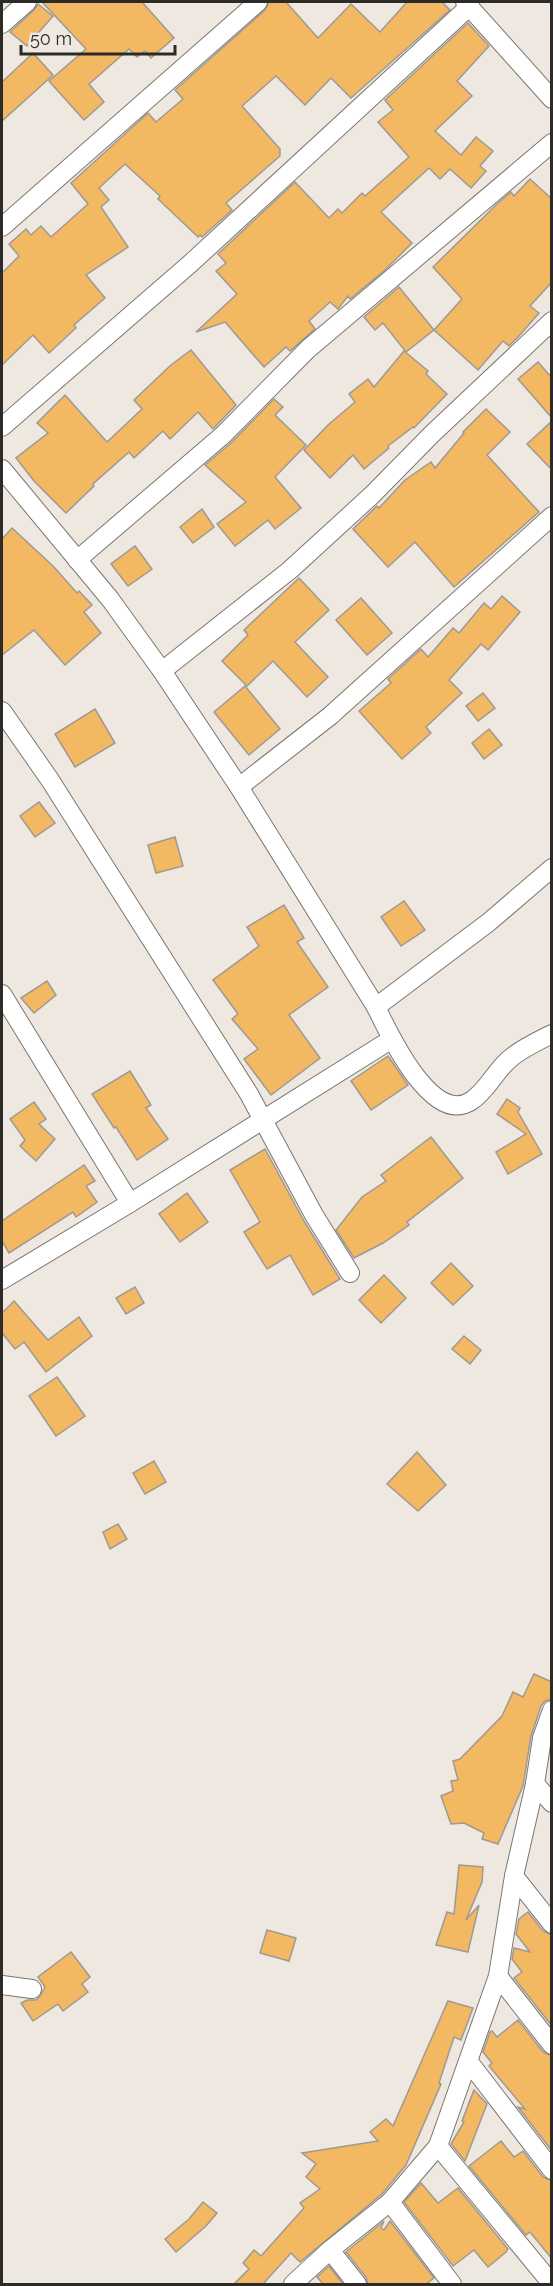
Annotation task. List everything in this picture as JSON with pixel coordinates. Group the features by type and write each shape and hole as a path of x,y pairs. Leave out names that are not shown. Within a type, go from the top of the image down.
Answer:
{"street":[{"path":"2,24 27,2"},
{"path":"2,227 258,2"},
{"path":"2,427 191,263 468,4 552,99"},
{"path":"77,560 223,435 308,349 552,143"},
{"path":"162,671 290,570 372,495 432,434 552,321"},
{"path":"2,469 110,599 162,671 239,787 376,1007 392,1039 418,1079 441,1102 458,1107 478,1095 510,1058 552,1034"},
{"path":"239,787 330,716 552,516"},
{"path":"2,711 50,780 263,1119 314,1215 350,1273"},
{"path":"376,1007 489,922 552,868"},
{"path":"2,994 130,1203"},
{"path":"2,1280 392,1039"},
{"path":"293,2284 330,2250 390,2202 438,2146 498,1977 514,1876 536,1784 542,1738 552,1710"},
{"path":"536,1784 552,1803"},
{"path":"514,1876 552,1924"},
{"path":"498,1977 552,2045"},
{"path":"2,1985 32,1989"},
{"path":"469,2062 552,2170"},
{"path":"438,2146 552,2283"},
{"path":"390,2202 452,2284"},
{"path":"330,2250 357,2284"}],"building":[{"path":"42,2 142,2 174,38 151,58 145,51 137,57 129,49 89,84 104,102 84,120 49,81 86,49"},
{"path":"269,2 286,2 318,38 351,4 380,32 407,2 442,2 450,10 351,98 331,78 305,105 276,76 242,106 280,149 280,156 226,203 232,210 202,237 200,235 198,237 158,199 160,196 125,164 99,188 109,200 101,207 128,247 86,275 105,298 74,325 76,328 49,353 33,335 2,365 2,273 19,256 9,244 26,229 31,235 41,226 51,237 88,204 71,183 148,113 156,122 183,99 175,90 265,10"},
{"path":"38,4 53,16 27,46 10,32"},
{"path":"468,23 489,46 457,81 472,96 435,131 461,155 476,137 493,151 480,166 486,171 471,188 450,169 440,179 429,168 381,212 412,243 385,270 350,299 348,296 338,309 330,302 309,321 315,329 290,351 286,347 264,367 225,322 196,332 237,294 216,271 226,263 218,254 295,182 329,218 338,209 342,213 362,193 365,196 409,157 378,122 393,110 385,100"},
{"path":"33,53 53,75 2,121 2,82"},
{"path":"530,179 552,199 552,282 530,306 539,313 509,346 503,341 478,370 434,330 462,299 433,267 497,204 511,192 514,196"},
{"path":"399,287 434,330 406,352 383,323 375,330 364,317"},
{"path":"191,350 236,405 213,429 198,412 170,439 163,431 134,458 129,452 93,484 94,486 66,513 34,481 16,458 48,433 37,423 65,395 107,442 142,409 134,400 171,365"},
{"path":"404,351 428,371 426,374 447,394 414,428 388,446 389,448 364,469 353,455 330,478 304,450 355,402 349,394 368,379 374,387"},
{"path":"538,362 552,378 552,418 518,379"},
{"path":"274,399 283,407 275,415 306,445 275,477 301,508 275,529 268,520 235,546 217,524 246,502 205,465 231,443"},
{"path":"486,409 510,432 487,455 539,512 454,587 415,542 388,567 353,529 377,506 379,508 405,480 431,462 435,468 463,432"},
{"path":"552,421 552,470 527,444"},
{"path":"202,509 214,527 193,543 180,527"},
{"path":"12,528 92,605 84,612 101,633 65,665 34,630 2,655 2,539"},
{"path":"135,546 152,569 128,586 111,564"},
{"path":"299,578 329,610 295,642 328,677 307,697 273,661 247,686 222,661 248,635 244,630"},
{"path":"502,596 520,612 488,650 481,644 449,680 462,693 426,727 431,733 402,759 359,711 391,683 388,679 421,649 428,657 453,628 459,633 484,603 491,609"},
{"path":"361,598 392,633 367,655 336,620"},
{"path":"245,686 280,729 249,755 214,712"},
{"path":"483,693 495,708 478,721 466,706"},
{"path":"95,709 115,743 75,767 55,734"},
{"path":"489,729 502,745 484,759 472,743"},
{"path":"39,802 55,823 35,837 20,816"},
{"path":"175,837 183,866 156,873 148,845"},
{"path":"404,901 425,930 401,946 381,917"},
{"path":"284,905 304,938 297,942 328,987 289,1015 320,1058 271,1095 244,1059 258,1049 232,1019 238,1014 213,980 259,946 247,927"},
{"path":"47,981 56,995 34,1013 21,998"},
{"path":"388,1056 408,1085 371,1110 351,1081"},
{"path":"130,1071 151,1105 146,1108 168,1139 137,1160 92,1094"},
{"path":"507,1099 520,1108 518,1112 542,1154 508,1174 496,1152 526,1134 497,1114"},
{"path":"34,1102 46,1119 39,1124 55,1139 36,1161 20,1146 25,1140 10,1119"},
{"path":"431,1137 463,1178 407,1222 409,1225 383,1243 354,1258 336,1230 362,1197 386,1181 381,1175"},
{"path":"265,1149 304,1221 340,1279 313,1295 290,1255 267,1269 244,1232 260,1222 230,1170"},
{"path":"84,1165 95,1181 86,1186 97,1202 76,1217 73,1212 9,1253 2,1241 2,1221"},
{"path":"187,1193 208,1222 180,1242 159,1214"},
{"path":"451,1263 473,1286 453,1305 431,1283"},
{"path":"384,1275 406,1298 381,1323 359,1300"},
{"path":"135,1287 144,1303 126,1314 116,1298"},
{"path":"14,1301 48,1340 79,1317 92,1336 46,1372 24,1342 15,1349 2,1333 2,1313"},
{"path":"464,1336 481,1350 470,1364 452,1349"},
{"path":"57,1377 85,1416 56,1436 29,1396"},
{"path":"417,1452 446,1485 418,1511 387,1484"},
{"path":"154,1461 166,1482 145,1494 133,1473"},
{"path":"118,1524 127,1539 110,1549 103,1532"},
{"path":"534,1674 552,1682 552,1699 545,1701 541,1706 531,1736 523,1786 498,1844 482,1839 484,1833 464,1823 451,1824 441,1796 453,1791 451,1781 458,1780 453,1761 460,1759 502,1716 513,1692 523,1697"},
{"path":"459,1865 483,1867 482,1882 466,1920 479,1905 468,1952 436,1945 447,1912 454,1914"},
{"path":"528,1912 543,1931 552,1935 552,2026 514,1978 522,1972 512,1959 514,1948 530,1952 516,1934 519,1919"},
{"path":"267,1930 296,1938 289,1961 260,1953"},
{"path":"71,1952 90,1977 82,1984 88,1992 63,2011 58,2004 33,2021 21,2003 36,2000 40,1996 45,1987 38,1977"},
{"path":"448,2001 473,2008 461,2040 454,2037 439,2083 441,2084 406,2165 382,2194 300,2262 291,2253 263,2284 234,2284 249,2269 243,2263 254,2250 261,2256 304,2208 300,2203 320,2189 306,2177 316,2164 302,2153 378,2141 370,2132 386,2119 393,2126"},
{"path":"518,2020 543,2052 552,2056 552,2151 518,2107 525,2109 489,2066 492,2063 483,2052 490,2032 492,2031 497,2037"},
{"path":"474,2090 487,2104 465,2161 451,2144 464,2122 462,2121"},
{"path":"501,2141 514,2157 523,2151 543,2177 552,2181 552,2259 530,2232 526,2235 469,2166"},
{"path":"421,2183 438,2203 458,2188 508,2249 506,2252 488,2267 474,2250 453,2266 404,2202"},
{"path":"203,2202 217,2213 206,2226 176,2252 165,2239 189,2219"},
{"path":"384,2221 381,2228 384,2230 390,2221 434,2278 426,2284 368,2284 366,2277 346,2252"},
{"path":"329,2266 343,2284 323,2284 317,2277"}]}
